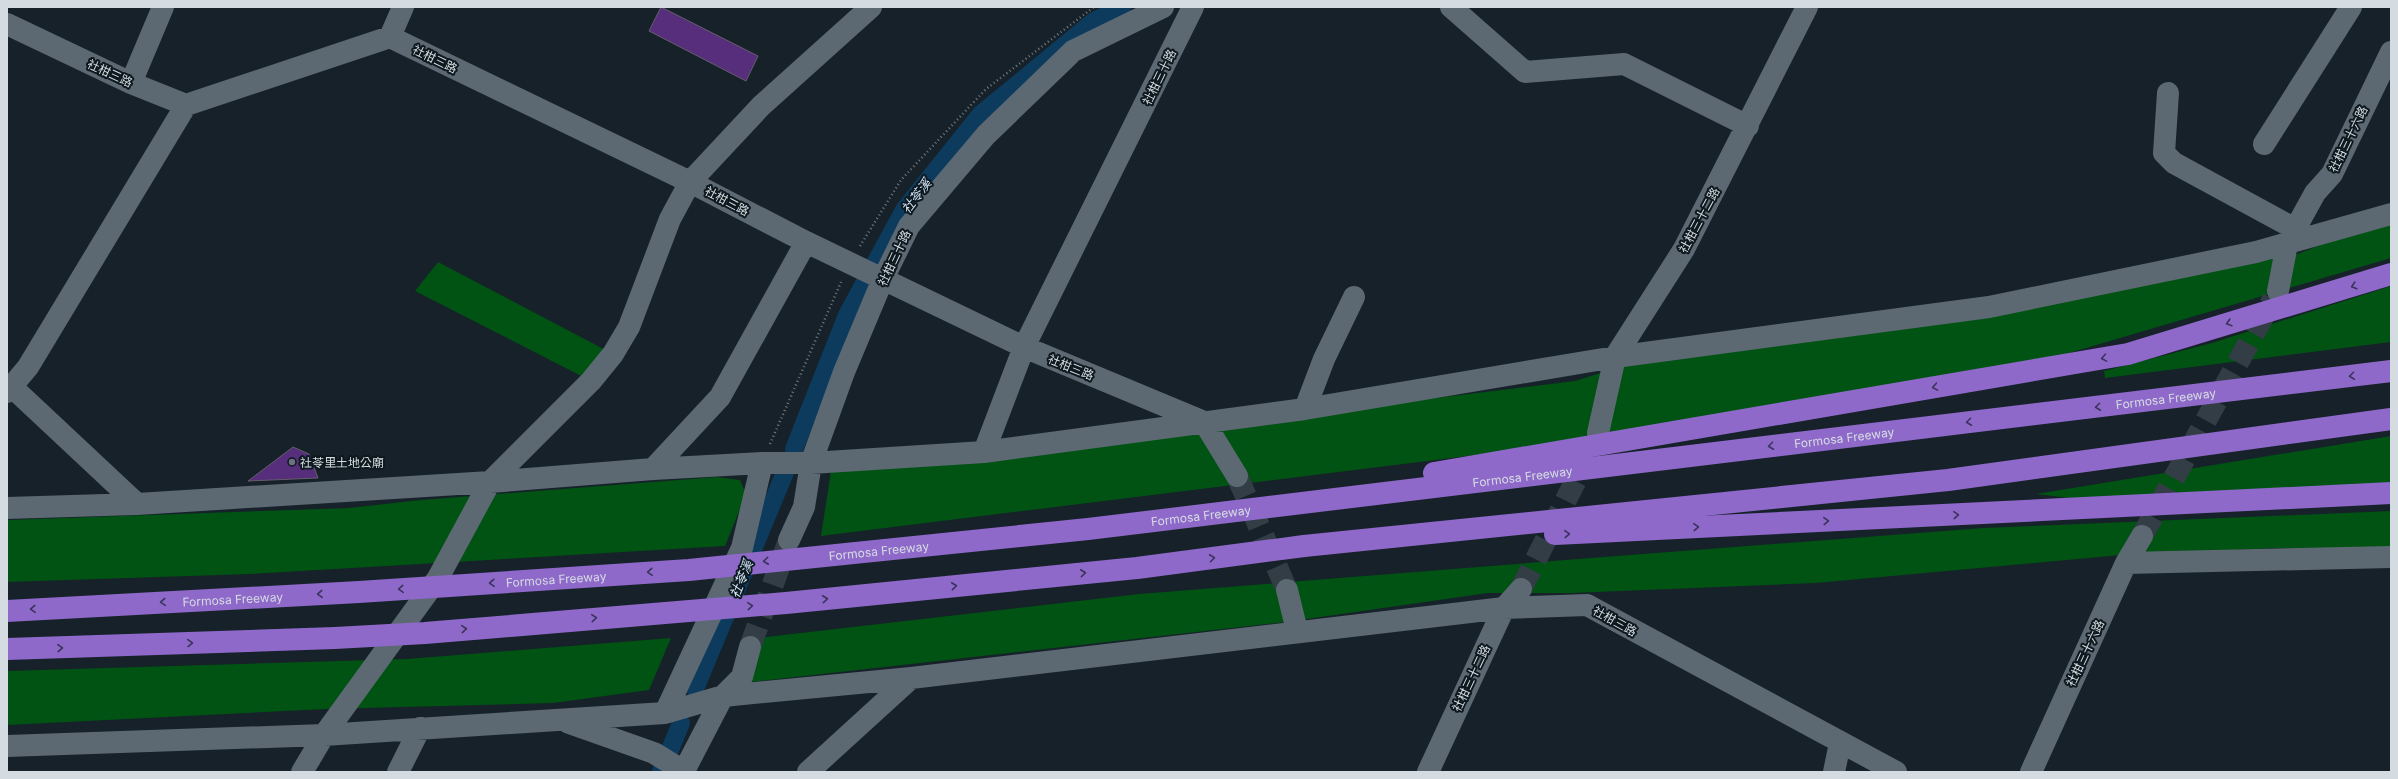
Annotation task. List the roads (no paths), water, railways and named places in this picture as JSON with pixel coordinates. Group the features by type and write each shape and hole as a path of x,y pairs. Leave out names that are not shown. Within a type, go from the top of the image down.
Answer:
{"highway":[{"path":"1152,522 2128,354 2391,274"},
{"name":"Formosa Freeway","path":"7,611 359,592 689,570 1152,522 2391,371"},
{"path":"7,649 335,638 425,633 786,603 1137,568 1304,546 1948,480 2391,419"},
{"path":"1304,546 2391,494"}],"street":[{"path":"131,83 163,7"},
{"path":"137,504 9,389 28,367 186,105 390,37 404,7"},
{"path":"302,772 324,735 438,578 490,482 591,381 613,354 630,328 670,220 690,182 760,106 871,7"},
{"name":"社柑三十路","path":"789,540 804,507 811,463 844,372 883,279 909,226 986,135 1073,51 1162,7"},
{"name":"社柑三十路","path":"984,452 1024,348 1194,7"},
{"path":"1451,7 1525,72 1624,64 1748,126"},
{"name":"社柑三十二路","path":"1598,434 1615,357 1684,249 1748,126 1807,7"},
{"path":"2264,144 2350,7"},
{"name":"社柑三路","path":"7,24 131,83 186,105"},
{"name":"社柑三路","path":"390,37 690,182 806,242 1024,348 1204,422"},
{"name":"社柑三十六路","path":"2278,291 2292,237 2315,194 2332,174 2391,52"},
{"path":"2168,93 2164,153 2174,164 2292,237"},
{"path":"7,508 137,504 490,482 653,469 762,463 811,463 984,452 1305,408 1615,357 1989,307 2159,273 2292,237 2391,214"},
{"path":"653,469 720,397 806,242"},
{"path":"1305,408 1324,359 1354,297"},
{"path":"1204,422 1237,476"},
{"path":"665,713 742,548 762,463"},
{"name":"社柑三十六路","path":"2031,772 2126,564 2142,536"},
{"path":"2126,564 2391,557"},
{"name":"社柑三十二路","path":"1428,772 1504,608 1521,588"},
{"path":"1287,590 1297,631"},
{"name":"社柑三路","path":"7,746 324,735 665,713 723,696 911,678 1297,631 1504,608 1587,605 1896,772"},
{"path":"561,720 678,767 723,696 742,677 750,647"},
{"path":"808,772 911,678"},
{"path":"398,772 420,728"},
{"path":"1834,772 1840,743"}],"waterway":[{"name":"社苓溪","path":"794,449 847,315 904,210 981,114 1094,21 1122,7"},
{"name":"社苓溪","path":"695,689 786,470"},
{"name":"社苓溪","path":"661,772 681,723"}],"tunnel":[{"path":"2142,536 2273,299"},
{"path":"1521,589 1589,454"},
{"path":"1237,476 1287,590"},
{"path":"750,647 788,543"}],"place":[{"name":"社苓里土地公廟","path":"292,462"}]}
